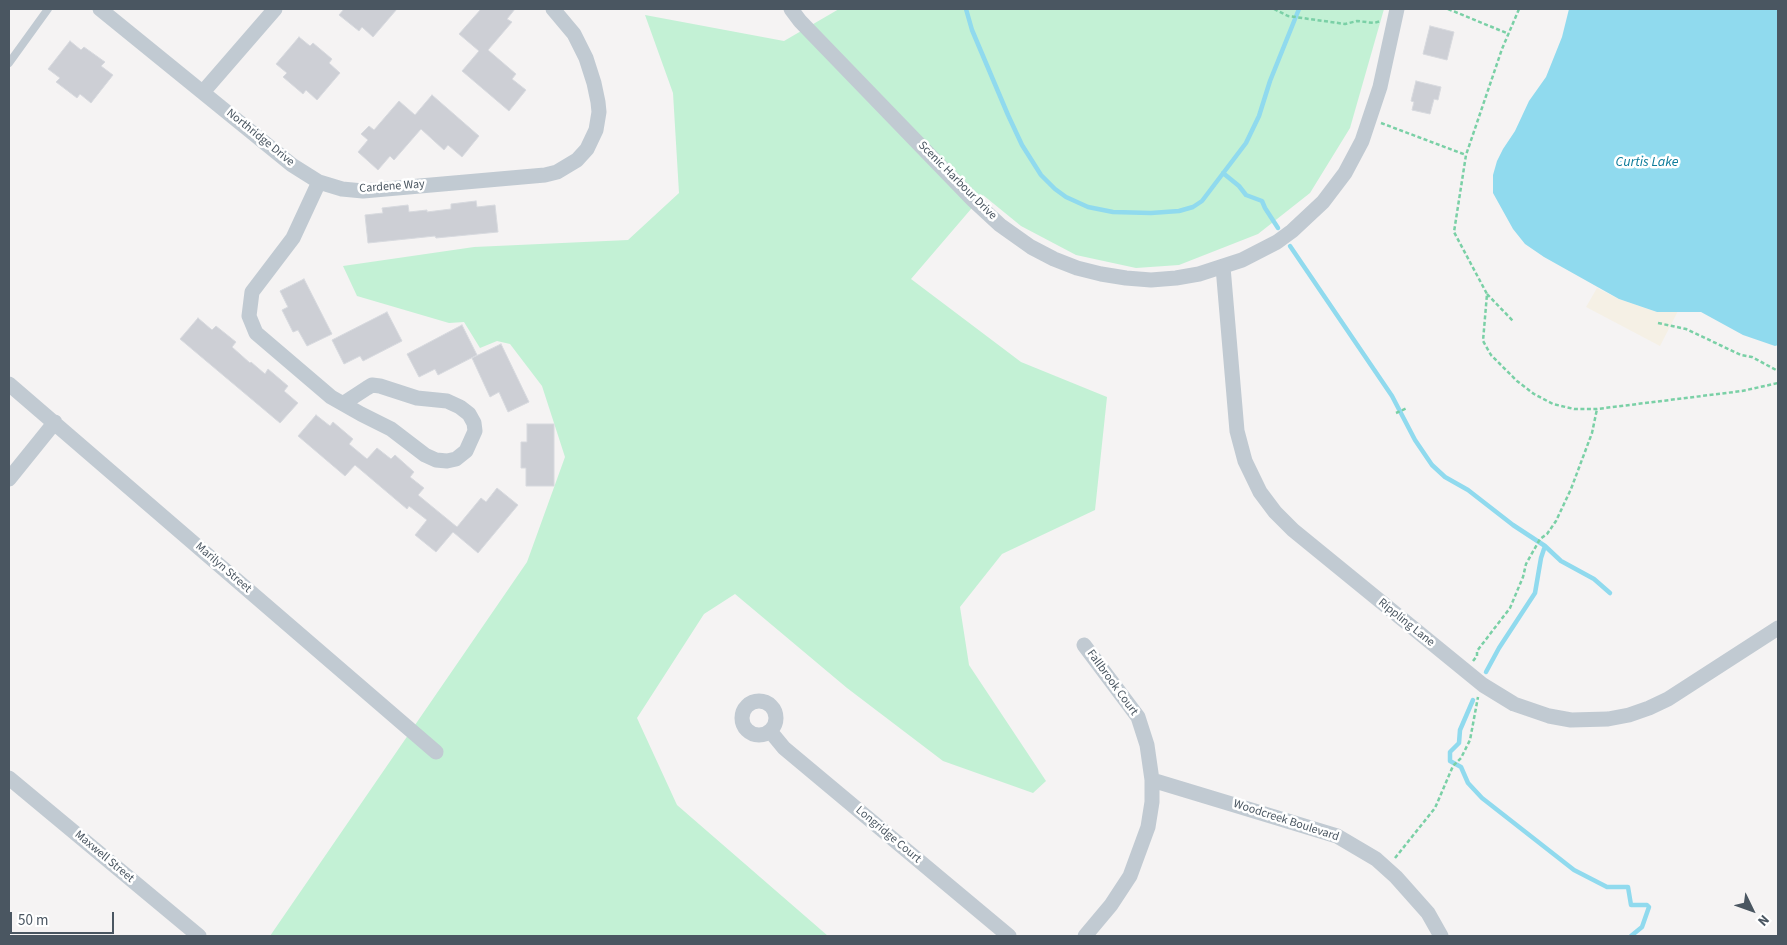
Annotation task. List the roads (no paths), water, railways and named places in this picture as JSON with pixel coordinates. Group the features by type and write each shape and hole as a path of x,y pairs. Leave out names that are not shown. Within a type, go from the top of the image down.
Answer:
{"street":[{"path":"204,92 275,9"},
{"name":"Cardene Way","path":"319,182 342,189 363,191 545,175 557,172 577,160 587,149 596,130 599,112 598,102 594,83 582,50 574,34 553,9"},
{"name":"Scenic Harbour Drive","path":"791,9 800,21 973,200 1000,225 1031,247 1077,268 1126,278 1151,280 1176,278 1223,267 1260,252 1285,237 1306,220 1323,202 1345,173 1362,141 1370,119 1380,87 1391,12"},
{"name":"Northridge Drive","path":"105,10 292,165 319,182"},
{"path":"319,182 293,238 252,292 249,316 256,333 331,397 391,429 425,456 447,461 461,456 466,451 475,432 474,423 469,414 460,407 447,402 416,398 380,386 372,385 344,403"},
{"name":"Rippling Lane","path":"1223,267 1237,431 1245,461 1260,492 1275,512 1293,530 1474,678 1508,700 1534,712 1571,720 1608,719 1636,713 1668,699 1778,628"},
{"name":"Marilyn Street","path":"9,384 436,752"},
{"path":"9,479 55,422"},
{"name":"Fallbrook Court","path":"1084,645 1138,718 1147,745 1152,780 1152,802 1148,827 1136,862 1121,891 1085,936"},
{"name":"Longridge Court","path":"770,730 784,748 1009,936"},
{"name":"Maxwell Street","path":"9,778 200,936"},
{"name":"Woodcreek Boulevard","path":"1152,780 1337,836 1376,859 1386,868 1428,913 1441,936"}],"lane":[{"path":"9,63 48,9"}],"water":[{"name":"Curtis Lake","path":"1569,9 1778,9 1778,345 1775,346 1743,335 1701,312 1657,312 1619,299 1544,257 1525,244 1513,229 1493,193 1493,175 1503,149 1515,131 1529,101 1546,77 1562,37"}],"waterway":[{"path":"966,9 972,30 1008,115 1022,145 1041,175 1066,197 1088,207 1113,212 1151,213 1179,211 1193,207 1202,201 1246,143 1259,116 1270,81 1299,9"},
{"path":"1223,173 1239,186 1246,195 1262,201 1278,228"},
{"path":"1290,246 1392,396 1415,440 1432,465 1445,477 1468,490 1513,525 1545,546 1561,561 1594,579 1610,593"},
{"path":"1486,672 1499,648 1535,593 1545,546"},
{"path":"1473,700 1460,730 1459,743 1450,752 1450,761 1461,767 1468,783 1482,798 1574,870 1607,887 1628,887 1631,905 1647,905 1649,907 1642,927 1631,936"}]}
